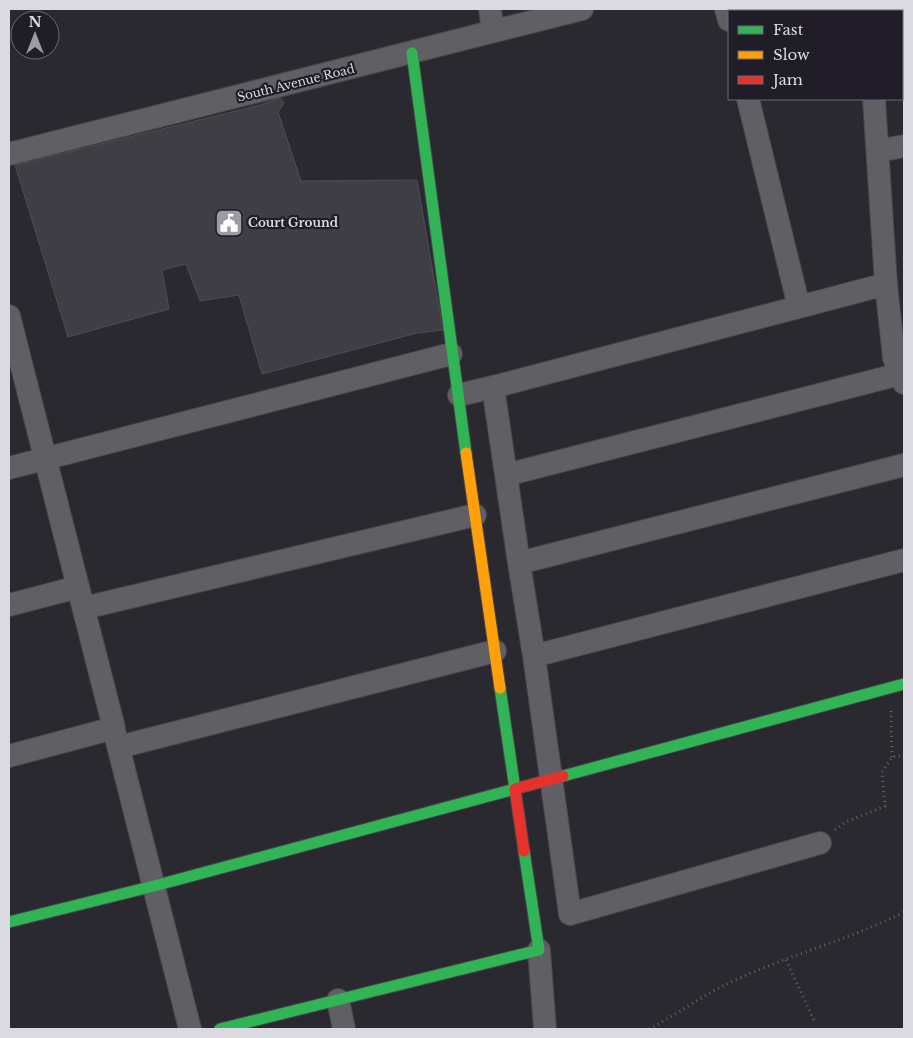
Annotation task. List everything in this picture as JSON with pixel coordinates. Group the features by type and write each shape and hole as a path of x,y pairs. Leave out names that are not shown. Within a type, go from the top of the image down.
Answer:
{"street":[{"path":"490,9 493,31"},
{"name":"South Avenue Road","path":"9,154 582,9"},
{"path":"412,53 451,354 459,394 539,950 545,1029"},
{"path":"748,100 799,307"},
{"path":"506,475 902,379 894,358 897,318 886,284 874,100"},
{"path":"878,151 904,146"},
{"path":"459,394 493,387 886,284"},
{"path":"9,320 190,1029"},
{"path":"9,468 451,354"},
{"path":"493,387 534,656 570,914 820,844"},
{"path":"519,563 904,465"},
{"path":"9,605 81,598 475,515"},
{"path":"534,656 904,560"},
{"path":"9,756 116,737 495,651"},
{"path":"9,922 154,886 904,684"},
{"path":"220,1029 539,950"},
{"path":"338,1000 344,1029"}],"path":[{"path":"820,844 846,822 885,806 882,772 892,757 890,688"},
{"path":"892,757 904,756"},
{"path":"649,1029 655,1028 730,982 868,930 904,912"},
{"path":"786,960 814,1020"}],"building":[{"name":"Court Ground","path":"280,98 284,103 278,112 301,181 417,180 443,330 417,333 262,374 239,295 200,301 186,264 162,270 169,309 68,337 15,165 260,105"}],"traffic: fast":[{"path":"412,53 466,453"},
{"path":"563,776 904,684"},
{"path":"9,922 154,886 515,789 500,688"},
{"path":"220,1029 539,950 524,851"}],"traffic: slow":[{"path":"466,453 500,688"}],"traffic: jam":[{"path":"524,851 515,789 563,776"}],"place":[{"name":"Court Ground","path":"229,223"}]}
